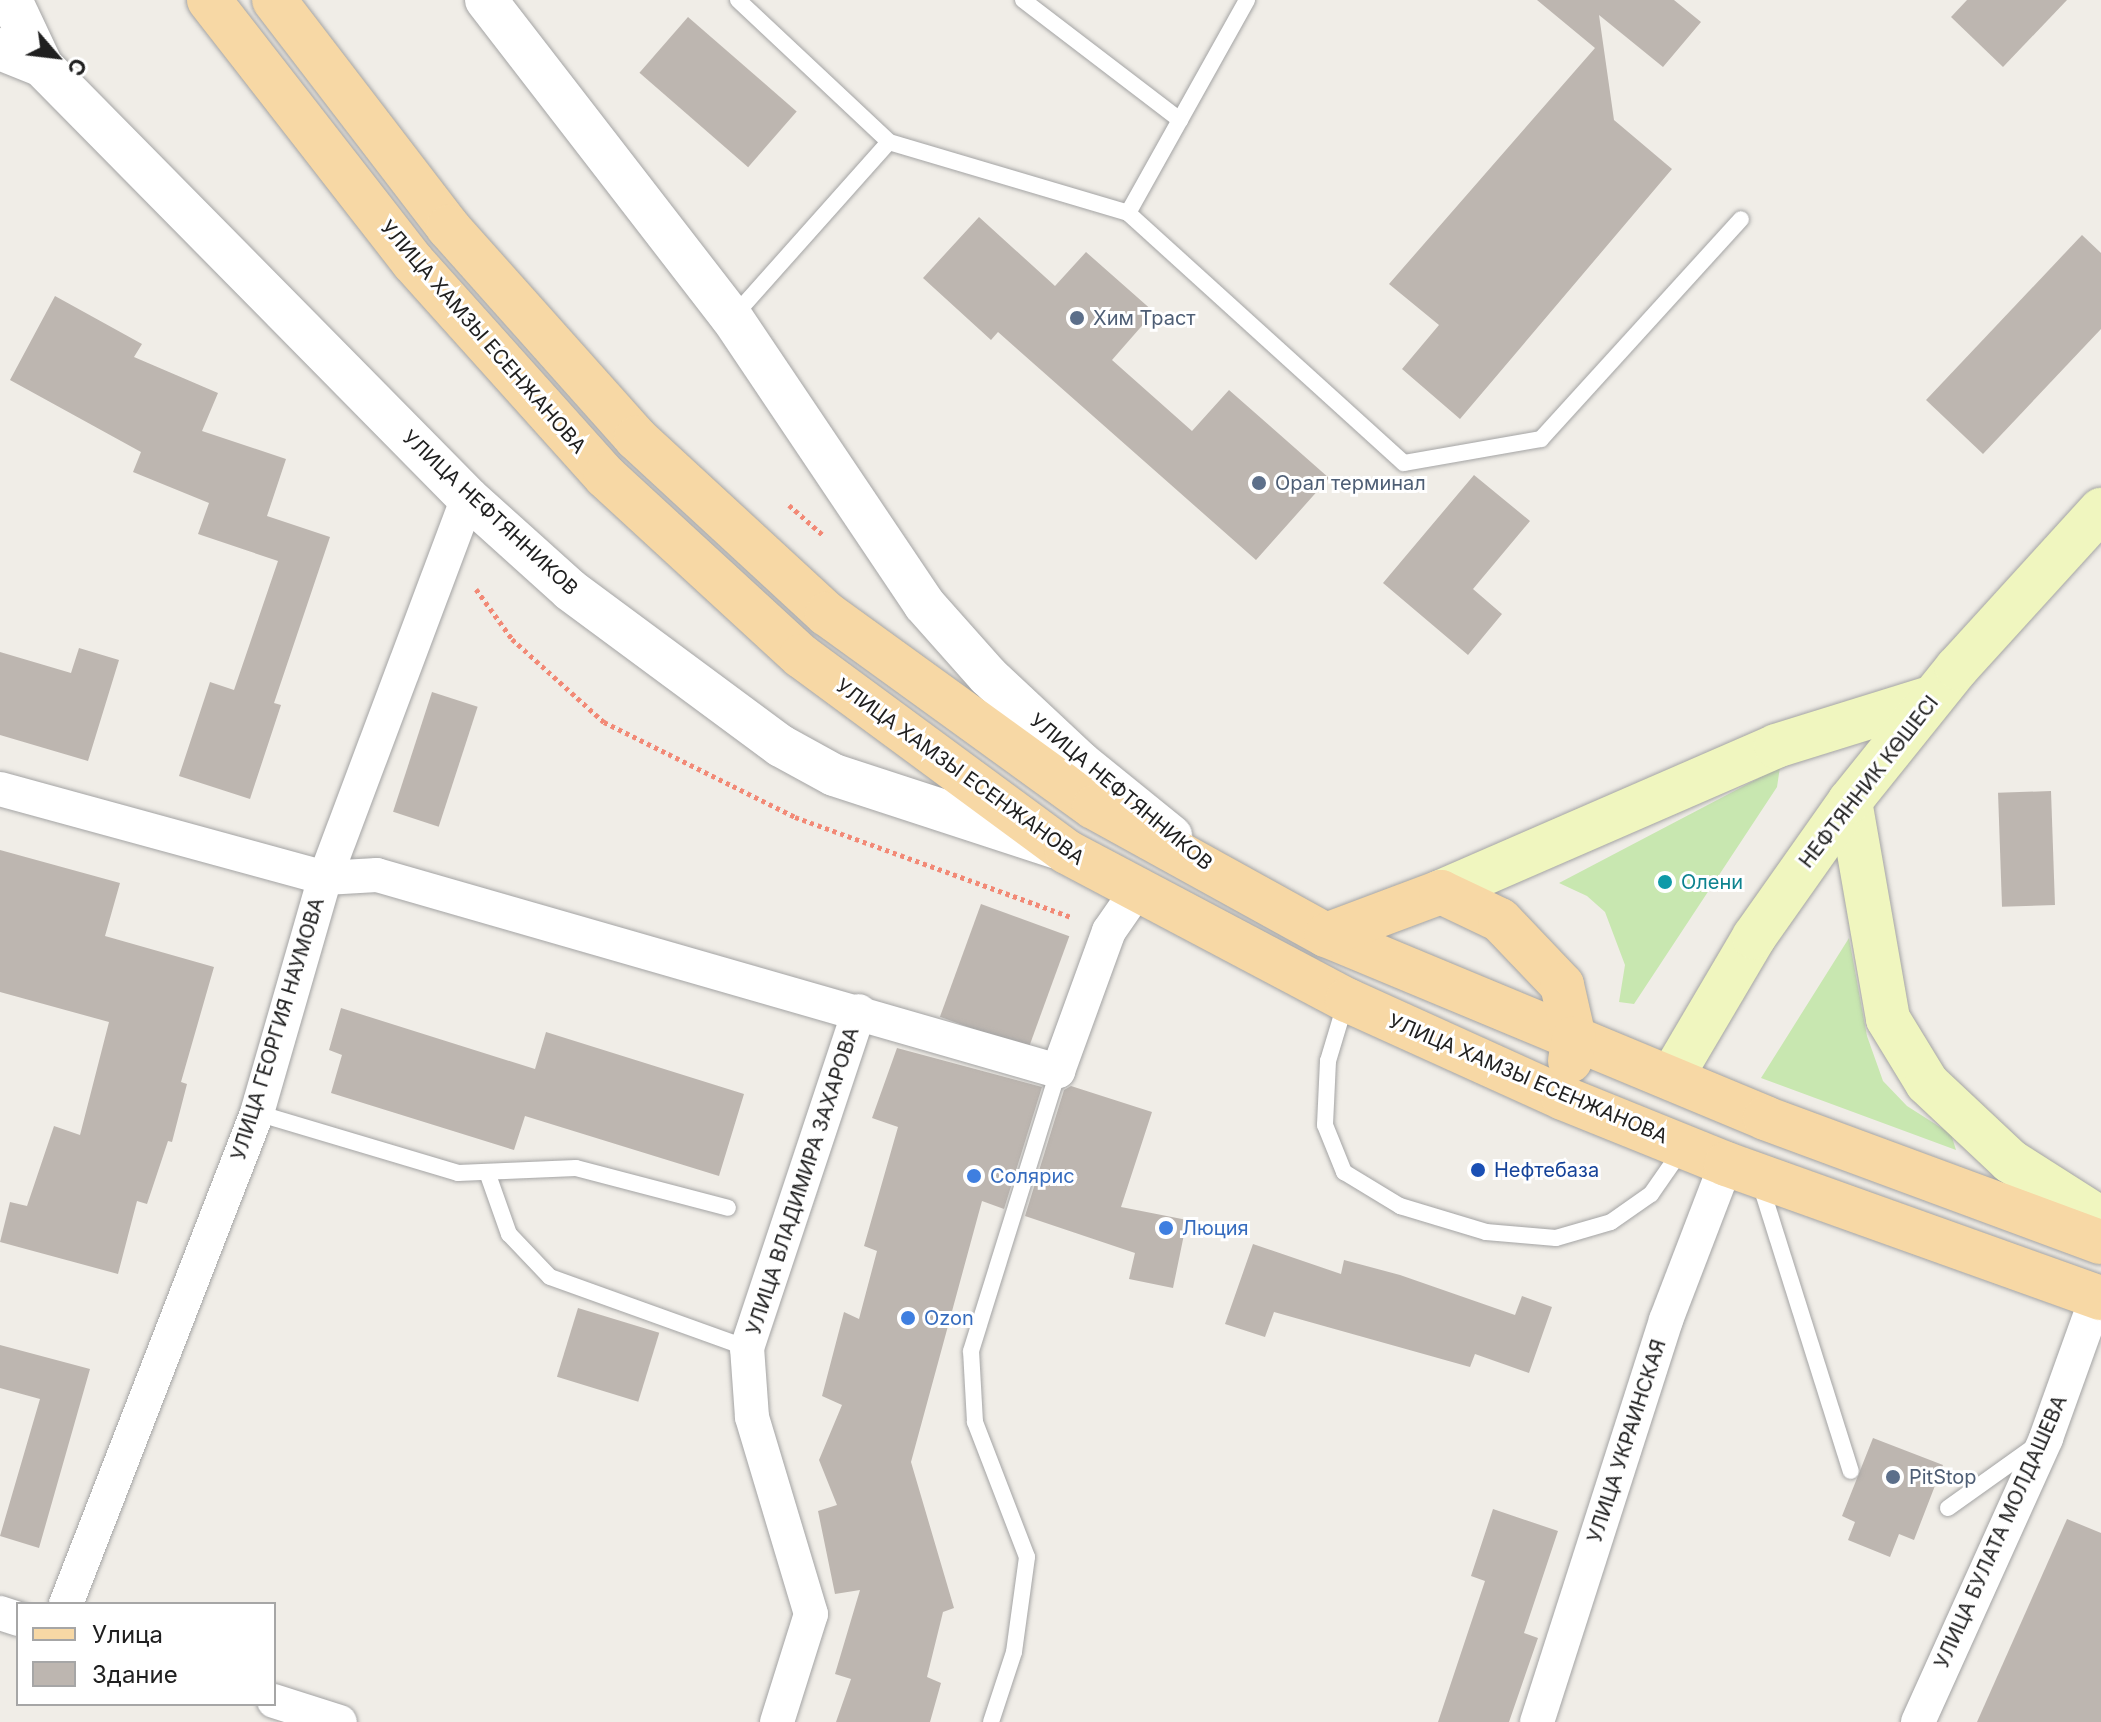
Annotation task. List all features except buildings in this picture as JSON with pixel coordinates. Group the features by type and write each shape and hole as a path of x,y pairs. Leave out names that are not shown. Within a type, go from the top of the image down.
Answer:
{"main road":[{"path":"274,0 448,227 636,438 827,614 1094,807 1241,891 1326,935 1671,1078 2099,1218"},
{"name":"УЛИЦА ХАМЗЫ ЕСЕНЖАНОВА","path":"213,5 413,262 605,476 801,656 1067,852 1136,892 1347,1000 1563,1098 1742,1169 2099,1297"},
{"name":"НЕФТЯННИК КӨШЕСІ","path":"1671,1078 1754,937 1850,801 1933,697 2101,510"},
{"path":"1326,935 1441,892 1776,746 1933,697"},
{"path":"1850,801 1888,1019 1927,1083 1989,1142 2010,1161 2099,1218"},
{"path":"1441,892 1500,920 1534,950 1562,985 1574,1038 1563,1098"},
{"path":"1666,1138 1671,1078"}],"street":[{"path":"11,0 42,66"},
{"name":"УЛИЦА НЕФТЯННИКОВ","path":"486,0 732,318 924,604 988,676 1081,763 1241,891"},
{"name":"УЛИЦА НЕФТЯННИКОВ","path":"0,49 42,66 468,498 570,590 781,746 834,775 1067,852"},
{"name":"УЛИЦА ГЕОРГИЯ НАУМОВА","path":"67,1602 257,1113 325,878 468,498"},
{"path":"0,789 325,878 377,875 535,925 859,1011 1058,1071 1109,931 1136,892"},
{"name":"УЛИЦА ВЛАДИМИРА ЗАХАРОВА","path":"777,1722 811,1614 752,1417 747,1348 859,1011"},
{"name":"УЛИЦА УКРАИНСКАЯ","path":"1537,1722 1666,1320 1742,1169"},
{"name":"УЛИЦА БУЛАТА МОЛДАШЕВА","path":"1918,1722 2046,1438 2099,1297"},
{"path":"276,1702 340,1722"}],"lane":[{"path":"738,0 889,142 1128,213 1404,463 1541,439 1741,219"},
{"path":"1023,0 1180,120"},
{"path":"1128,213 1247,0"},
{"path":"732,318 889,142"},
{"path":"1347,1000 1328,1061 1325,1125 1344,1172 1400,1206 1486,1232 1556,1238 1611,1222 1651,1194 1666,1138"},
{"path":"991,1722 1014,1652 1027,1557 975,1422 971,1351 1058,1071"},
{"path":"257,1113 458,1173 576,1168 728,1208"},
{"path":"1742,1169 1851,1471"},
{"path":"487,1172 509,1234 550,1277 747,1348"},
{"path":"1948,1508 2046,1438"}],"green space":[{"path":"1780,767 1777,787 1634,1004 1619,1002 1625,965 1605,912 1587,896 1559,883"},
{"path":"1849,938 1867,1036 1883,1081 1907,1106 1951,1134 1956,1150 1761,1078"}],"place":[{"name":"Хим Траст","path":"1077,318"},
{"name":"Орал терминал","path":"1259,483"},
{"name":"Олени","path":"1665,882"},
{"name":"Нефтебаза","path":"1478,1170"},
{"name":"Солярис","path":"974,1176"},
{"name":"Люция","path":"1166,1228"},
{"name":"Ozon","path":"908,1318"},
{"name":"PitStop","path":"1893,1477"}]}
